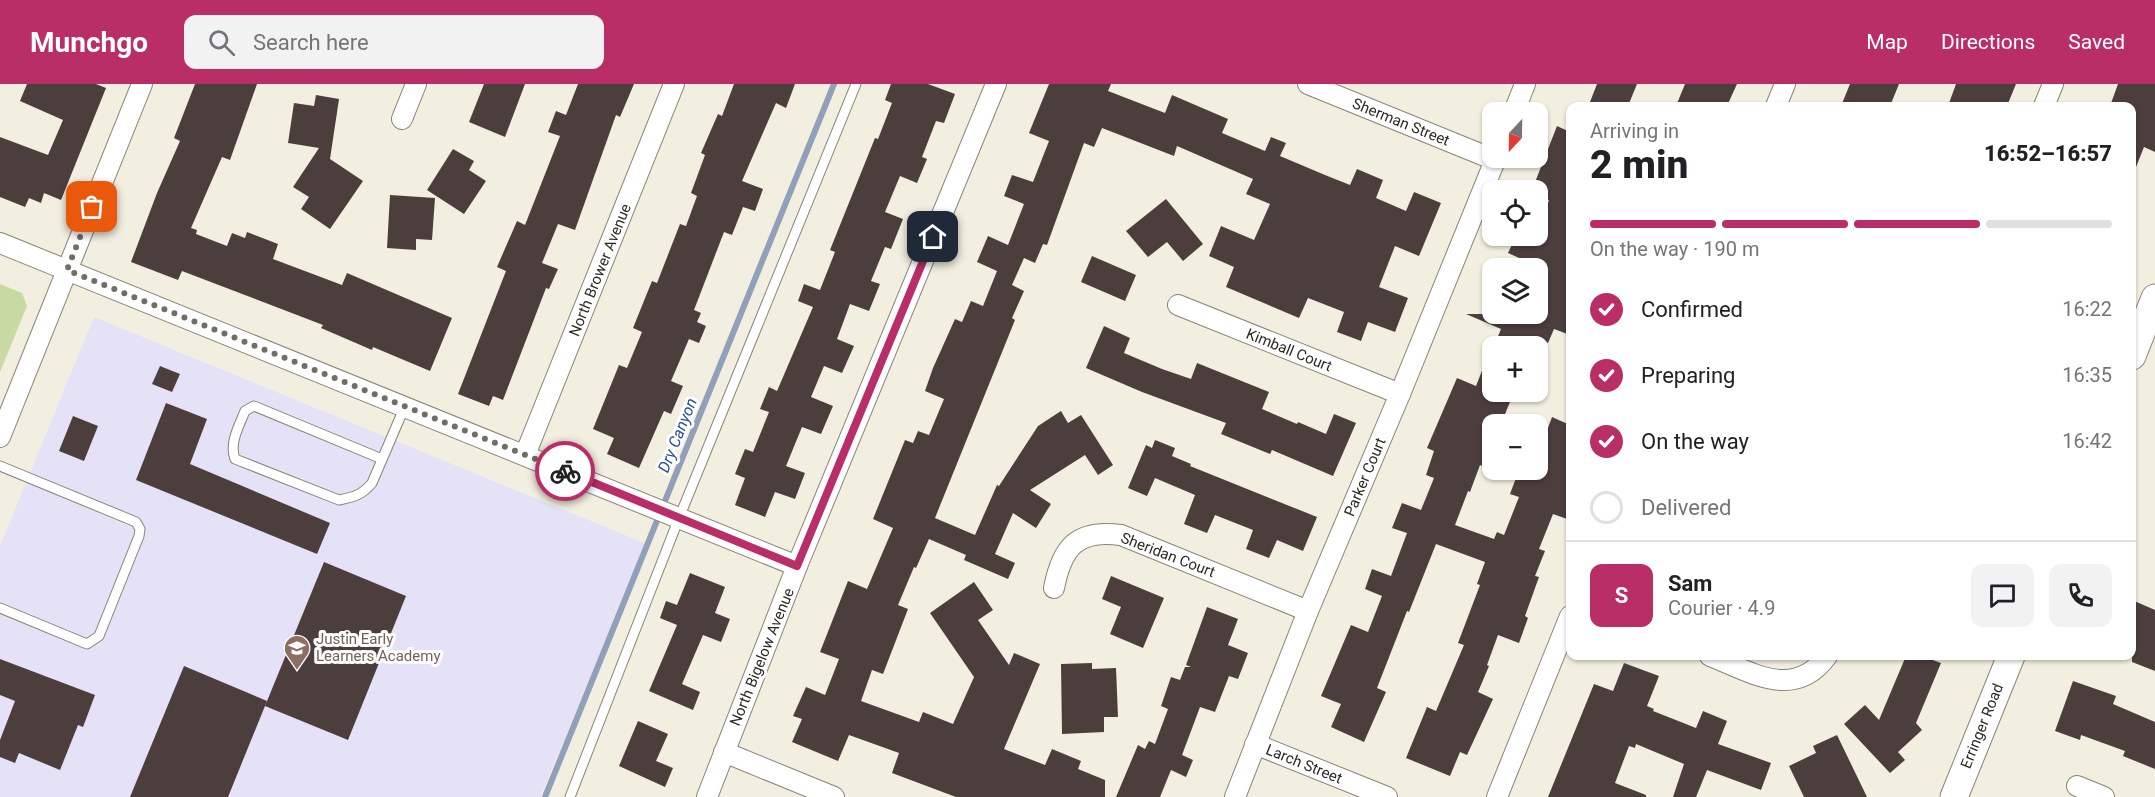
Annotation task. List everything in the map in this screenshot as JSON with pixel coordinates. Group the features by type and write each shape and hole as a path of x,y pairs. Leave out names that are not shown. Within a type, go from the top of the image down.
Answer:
{"main road":[{"path":"2136,346 2155,298"},
{"name":"Erringer Road","path":"1954,797 2009,660"}],"street":[{"path":"0,437 142,84"},
{"path":"402,119 416,84"},
{"name":"North Brower Avenue","path":"525,455 674,84"},
{"name":"North Bigelow Avenue","path":"707,797 797,566 996,84"},
{"name":"Sherman Street","path":"1308,84 1482,154"},
{"path":"1518,102 1525,84"},
{"path":"1778,102 1785,84"},
{"path":"2046,102 2053,84"},
{"name":"Parker Court","path":"1235,797 1308,611 1400,394 1491,168"},
{"path":"0,243 797,566"},
{"name":"Kimball Court","path":"1178,305 1400,394"},
{"name":"Sheridan Court","path":"1053,588 1064,554 1080,539 1100,532 1121,535 1308,611"},
{"path":"1497,797 1566,626"},
{"path":"1720,660 1783,682 1802,678 1817,669 1824,660"},
{"name":"Larch Street","path":"1255,744 1387,797"},
{"path":"724,752 834,797"},
{"path":"2078,786 2104,797"}],"lane":[{"path":"570,797 677,517 856,84"},
{"path":"382,459 254,406 245,411 232,452 235,459 339,500 355,497 363,493 372,483 405,406"},
{"path":"0,466 136,522 140,529 99,636 92,642 87,644 0,608"}],"shaded area":[{"name":"Justin Early Learners Academy","path":"94,317 647,544 540,797 0,797 0,546"}],"green space":[{"path":"0,284 22,293 27,306 0,372"}],"building":[{"path":"27,84 96,84 106,88 61,200 44,193 41,203 29,198 25,207 0,197 0,137 48,155 63,120 20,101"},
{"path":"195,84 257,84 230,160 222,157 191,228 197,230 196,234 227,246 232,233 245,238 247,232 278,244 273,259 342,285 347,273 452,318 430,371 373,347 372,350 321,328 323,325 182,271 178,280 131,262 157,193 180,141 174,138"},
{"path":"484,84 525,84 505,137 469,122"},
{"path":"578,84 634,84 620,117 616,115 575,230 558,224 542,263 558,269 549,289 546,288 503,400 493,396 489,406 458,394 506,271 497,267 517,221 525,225 560,136 548,132 556,111 566,115"},
{"path":"734,84 795,84 786,108 776,103 742,181 763,189 755,211 743,207 732,235 724,232 694,310 701,313 697,322 706,326 699,343 689,339 671,381 683,386 671,414 664,411 639,468 607,454 614,438 593,429 619,365 627,368 642,332 633,328 652,281 657,283 680,224 686,226 697,196 691,193 705,155 701,153 718,114 722,116"},
{"path":"891,84 928,84 955,94 944,123 936,121 922,157 927,159 917,183 900,176 885,212 903,219 891,249 885,247 871,281 880,284 869,311 850,304 837,339 854,346 842,373 824,366 811,397 833,406 821,434 802,427 786,466 805,473 795,499 775,492 765,517 735,505 745,478 735,474 745,449 753,452 769,412 760,409 769,387 777,391 813,307 798,301 804,284 820,290 835,252 830,250 875,138 878,139 892,103 885,100"},
{"path":"1049,84 1111,84 1108,91 1165,113 1172,95 1228,119 1222,133 1265,151 1271,137 1286,143 1280,156 1350,185 1357,169 1383,180 1376,198 1406,211 1414,192 1441,203 1419,256 1395,246 1379,287 1408,298 1395,332 1368,322 1361,341 1337,332 1344,312 1308,298 1299,318 1226,287 1234,267 1209,256 1221,226 1254,240 1270,204 1246,194 1253,179 1177,146 1174,156 1102,128 1094,147 1084,143 1047,245 1043,244 1035,263 1024,258 1012,285 1024,291 1012,318 1015,320 935,518 975,535 997,485 999,486 1038,426 1061,411 1068,423 1081,415 1113,465 1098,475 1085,455 1030,490 1051,504 1036,528 1013,513 995,554 1015,563 1008,579 964,560 966,555 929,539 898,605 908,609 883,674 872,670 861,701 919,722 923,712 953,724 974,677 930,613 974,582 993,610 978,620 1009,665 1014,653 1040,664 1004,749 1045,765 1052,749 1081,761 1078,769 1105,780 1105,797 956,797 892,773 899,753 849,735 838,761 792,742 802,719 793,716 806,687 825,695 839,659 820,652 848,581 867,589 893,528 873,519 905,440 913,443 918,431 929,435 944,399 925,391 955,319 962,322 971,301 983,306 997,271 977,262 988,236 1008,245 1024,204 1004,196 1012,175 1033,182 1049,141 1029,133"},
{"path":"1597,84 1637,84 1630,102 1590,102"},
{"path":"1685,84 1737,84 1729,102 1678,102"},
{"path":"1850,84 1899,84 1892,102 1843,102"},
{"path":"1956,84 2016,84 2009,102 1949,102"},
{"path":"2118,84 2155,84 2155,152 2144,147 2136,167 2136,102 2111,102"},
{"path":"316,95 339,99 330,159 363,181 330,229 301,209 309,197 293,187 319,148 288,143 294,103 314,106"},
{"path":"1557,126 1566,130 1566,334 1554,329 1548,343 1548,336 1498,336 1501,329 1489,324 1548,324 1548,258 1519,258 1508,253 1511,246 1548,246 1548,180 1536,180 1541,168 1548,168 1548,149"},
{"path":"453,149 474,161 469,170 486,181 464,214 427,190"},
{"path":"390,195 435,198 432,240 416,239 416,250 387,248"},
{"path":"1166,199 1203,244 1183,261 1167,242 1148,257 1126,231"},
{"path":"1092,256 1136,275 1125,301 1081,282"},
{"path":"1466,314 1482,314 1482,321"},
{"path":"1104,326 1130,338 1124,353 1162,369 1191,379 1197,363 1269,392 1262,409 1297,424 1298,422 1326,434 1334,414 1356,423 1333,476 1272,450 1270,454 1221,434 1226,423 1142,392 1086,368"},
{"path":"160,366 180,374 172,392 152,384"},
{"path":"1482,371 1482,402 1510,402 1505,414 1482,414 1482,466 1480,465 1470,492 1468,491 1455,525 1494,539 1497,532 1504,535 1519,497 1510,494 1515,480 1548,480 1548,428 1552,417 1566,423 1566,519 1553,514 1539,549 1545,551 1535,576 1539,577 1525,616 1528,618 1519,643 1498,635 1478,692 1493,699 1467,755 1460,752 1450,776 1406,758 1427,707 1436,711 1464,645 1458,643 1480,585 1477,584 1485,562 1436,544 1377,688 1386,692 1364,742 1331,727 1341,704 1321,696 1351,625 1368,632 1382,596 1365,589 1372,569 1391,576 1407,533 1392,528 1402,503 1421,510 1434,478 1426,475 1434,451 1427,448 1457,378 1476,386"},
{"path":"166,403 207,419 190,464 330,523 317,554 136,480"},
{"path":"73,416 98,426 84,461 59,451"},
{"path":"1155,440 1175,448 1172,456 1191,464 1190,466 1317,517 1303,551 1277,540 1269,558 1246,549 1253,530 1215,515 1207,533 1184,524 1195,495 1155,478 1147,496 1128,488 1146,445 1152,448"},
{"path":"324,562 406,596 348,740 265,706"},
{"path":"690,573 725,587 715,613 730,619 721,642 703,635 682,684 700,692 693,710 649,691 677,625 660,618 666,601 677,605"},
{"path":"1111,576 1164,598 1143,648 1110,634 1121,607 1102,599"},
{"path":"2136,602 2155,610 2155,671 2132,662 2136,660"},
{"path":"1207,607 1238,619 1228,645 1248,653 1238,679 1229,676 1215,712 1200,707 1182,755 1193,760 1186,777 1171,770 1160,797 1116,797 1138,745 1145,749 1149,741 1155,744 1168,709 1161,706 1171,677 1180,680 1185,667 1191,667 1186,665"},
{"path":"0,659 95,695 83,727 78,725 60,770 19,753 15,763 0,757 0,740 15,701 0,695"},
{"path":"1904,660 1933,660 1941,663 1916,723 1922,730 1898,752 1905,760 1890,773 1844,724 1865,705 1879,720"},
{"path":"1092,663 1092,669 1116,668 1118,717 1104,717 1104,732 1062,734 1061,664"},
{"path":"1624,663 1659,676 1647,706 1654,709 1653,711 1696,728 1703,711 1727,721 1718,744 1771,763 1761,790 1707,770 1696,797 1673,797 1684,764 1636,744 1635,748 1629,746 1615,783 1646,795 1646,797 1548,797 1594,684 1613,691"},
{"path":"184,666 267,701 228,797 130,797"},
{"path":"2073,681 2116,696 2113,704 2155,722 2155,769 2123,756 2125,751 2081,735 2080,740 2055,731"},
{"path":"638,721 668,734 656,761 673,768 665,787 619,766"},
{"path":"1837,735 1867,797 1804,797 1789,766 1816,753 1813,746"}],"waterway":[{"name":"Dry Canyon","path":"545,797 834,84"}],"way so far":[{"path":"92,207 67,270 565,471"}],"place":[{"name":"Justin Early Learners Academy","path":"297,671"}],"route":[{"path":"565,471 797,566 933,237"}]}
